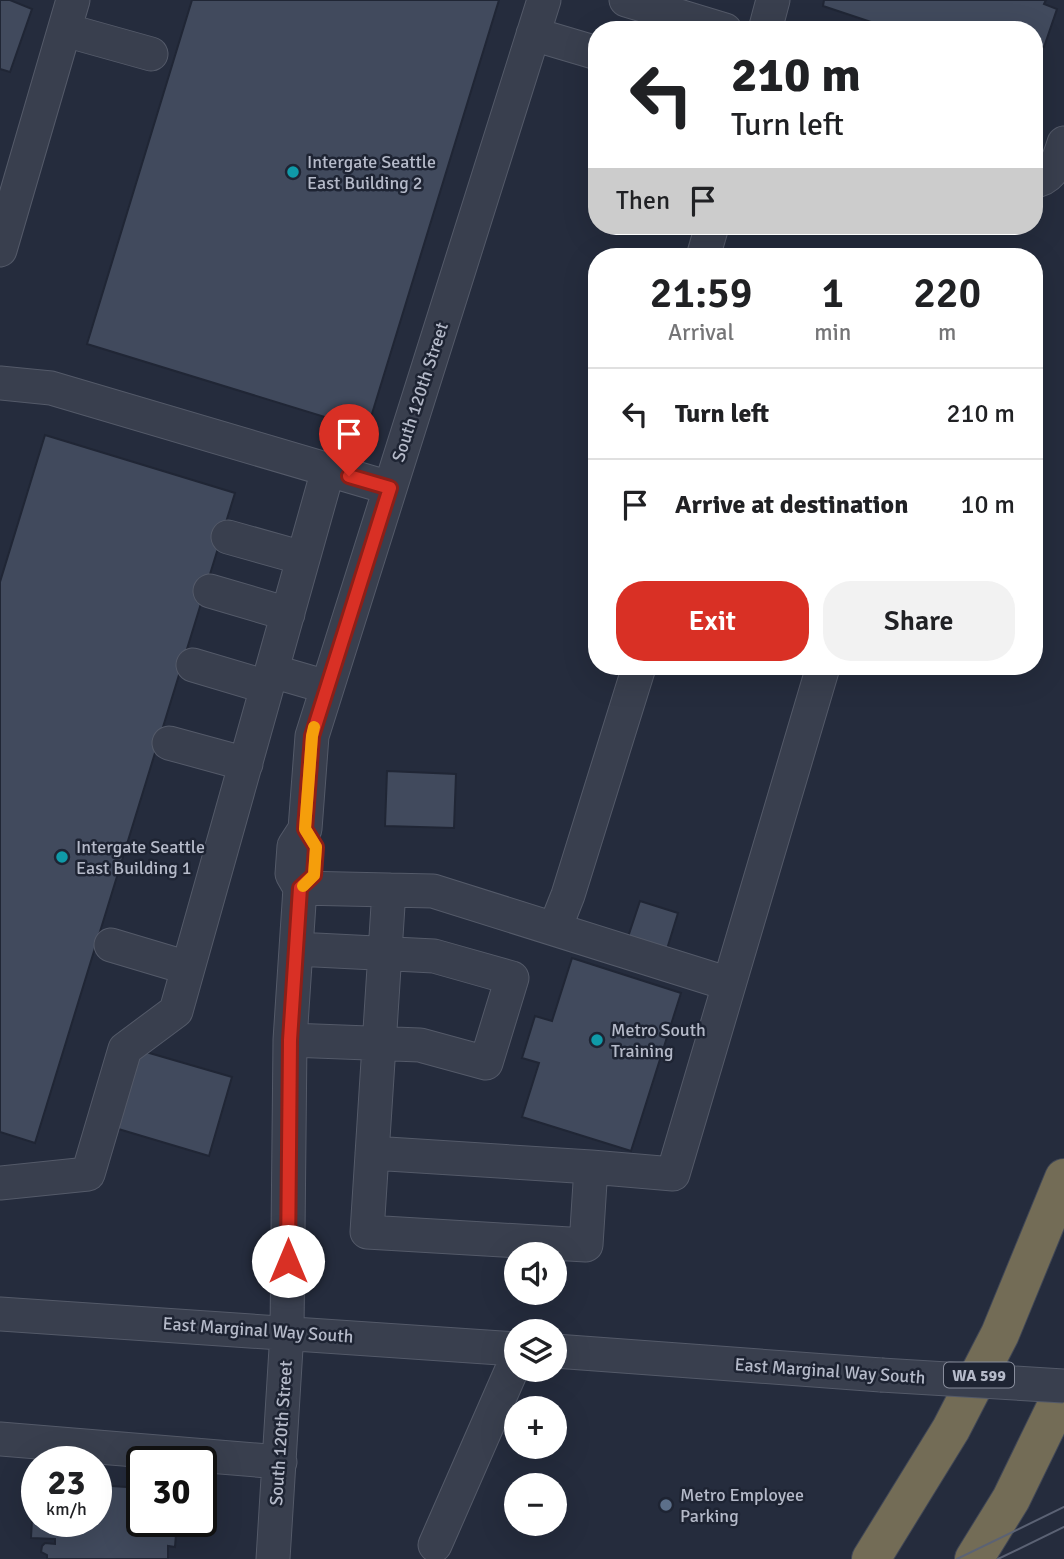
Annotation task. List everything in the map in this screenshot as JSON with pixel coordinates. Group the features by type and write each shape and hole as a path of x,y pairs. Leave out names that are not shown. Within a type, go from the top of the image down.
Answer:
{"highway":[{"name":"WA 599","path":"871,1559 951,1429 1000,1334 1064,1178"},
{"path":"974,1559 1011,1499 1064,1388"}],"street":[{"name":"South 120th Street","path":"273,1559 287,1332 290,1040 300,888 314,875 316,847 305,829 312,736 544,0"},
{"path":"626,0 695,21"},
{"path":"767,21 773,0"},
{"path":"0,250 69,15 151,54"},
{"path":"533,34 588,50"},
{"path":"1043,179 1057,164 1064,143"},
{"path":"2,388 51,388 390,488"},
{"path":"0,1183 88,1174 125,1049 176,1011 328,470"},
{"path":"228,537 303,558"},
{"path":"210,592 288,614"},
{"path":"192,665 327,687"},
{"path":"555,928 568,895 637,675"},
{"path":"372,1153 673,1174 820,675"},
{"path":"169,743 246,764"},
{"path":"300,888 433,891 729,984"},
{"path":"389,890 367,1232 586,1245 591,1167"},
{"path":"111,946 188,968"},
{"path":"290,1040 420,1045 486,1063 512,978 434,956 296,949"},
{"name":"East Marginal Way South","path":"0,1314 504,1348"},
{"name":"East Marginal Way South","path":"567,1352 1064,1388"},
{"path":"435,1545 506,1382"},
{"path":"0,1439 280,1462"}],"building":[{"path":"0,0 10,0 32,9 10,72 0,69"},
{"name":"Intergate Seattle East Building 2","path":"192,0 499,0 367,430 87,344"},
{"path":"824,0 1046,0 1044,4 1057,9 1044,47 1043,21 868,21 823,6"},
{"name":"Intergate Seattle East Building 1","path":"45,435 235,493 35,1143 0,1132 0,582"},
{"path":"387,771 456,774 454,828 385,826"},
{"path":"640,901 678,913 667,949 628,937"},
{"name":"Metro South Training","path":"572,958 681,993 631,1151 522,1117 539,1063 522,1058 535,1016 552,1021"},
{"path":"139,1050 232,1077 209,1156 115,1128"},
{"path":"112,1486 126,1487 126,1537 176,1537 175,1547 168,1546 168,1559 47,1559 47,1555 41,1552 42,1546 45,1543 55,1544 55,1539 31,1538 112,1537"}],"tram line":[{"path":"957,1559 1064,1507"},
{"path":"998,1559 1064,1527"}],"slow traffic":[{"path":"303,886 314,875 316,847 305,829 314,727"}],"place":[{"name":"Intergate Seattle East Building 2","path":"293,172"},
{"name":"Intergate Seattle East Building 1","path":"62,857"},
{"name":"Metro South Training","path":"597,1040"},
{"name":"Metro Employee Parking","path":"666,1505"}],"route":[{"path":"288,1261 290,1040 300,888 314,875 316,847 305,829 312,736 390,488 349,476"}]}
